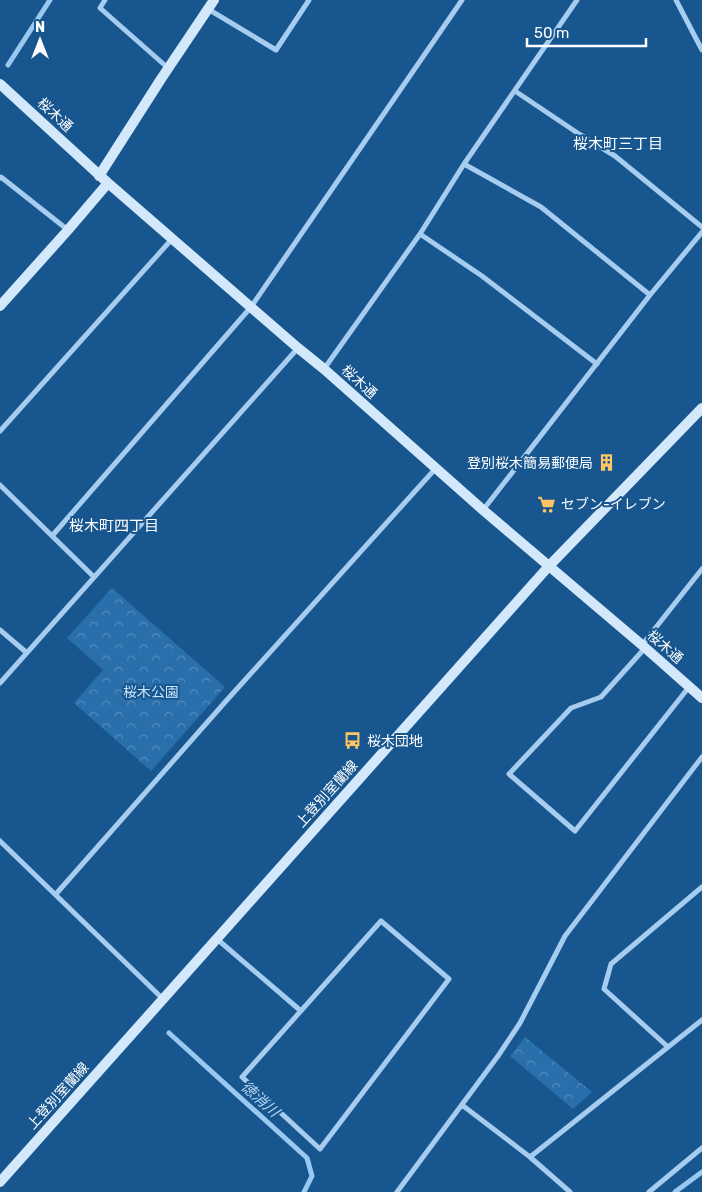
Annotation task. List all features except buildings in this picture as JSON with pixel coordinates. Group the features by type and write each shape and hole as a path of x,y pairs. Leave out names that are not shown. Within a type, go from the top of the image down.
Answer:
{"street":[{"path":"105,0 100,8 169,68"},
{"path":"100,176 214,0"},
{"path":"208,9 276,50 309,0"},
{"path":"52,536 251,306 462,0"},
{"path":"324,369 420,234 464,164 577,0"},
{"path":"676,0 702,50"},
{"name":"桜木通","path":"0,84 172,239 702,698"},
{"path":"515,91 615,156 702,227"},
{"path":"464,164 541,207 650,295"},
{"path":"0,178 68,230"},
{"path":"0,306 108,183"},
{"path":"483,510 650,295 702,232"},
{"path":"420,234 482,276 597,364"},
{"path":"0,431 172,239"},
{"path":"0,683 298,348"},
{"name":"上登別室蘭線","path":"1,1178 567,546 702,408"},
{"path":"56,894 226,701 436,468"},
{"path":"0,485 94,578"},
{"path":"689,686 575,831 509,774 570,708 602,697 644,646 702,569"},
{"path":"0,630 27,653"},
{"path":"397,1192 498,1056 520,1023 566,936 702,757"},
{"path":"0,841 163,999"},
{"path":"668,1047 604,989 611,964 702,887"},
{"path":"381,921 449,979 320,1149 242,1077 301,1011 381,921"},
{"path":"216,939 301,1011"},
{"path":"530,1157 702,1020"},
{"path":"462,1104 530,1157 570,1192"},
{"path":"649,1192 702,1148"}],"green space":[{"name":"桜木公園","path":"112,588 225,687 151,771 74,703 103,670 67,638"},
{"path":"525,1037 592,1092 573,1109 510,1056"}],"waterway":[{"path":"8,65 50,0"},
{"name":"徳消川","path":"169,1033 307,1158 312,1176 304,1192"},
{"name":"徳消川","path":"675,1192 702,1172"}],"place":[{"name":"登別桜木簡易郵便局","path":"607,463"},
{"name":"セブン-イレブン","path":"547,504"},
{"name":"桜木団地","path":"353,741"}],"district":[{"name":"桜木町三丁目","path":"618,144"},
{"name":"桜木町四丁目","path":"114,526"}]}
